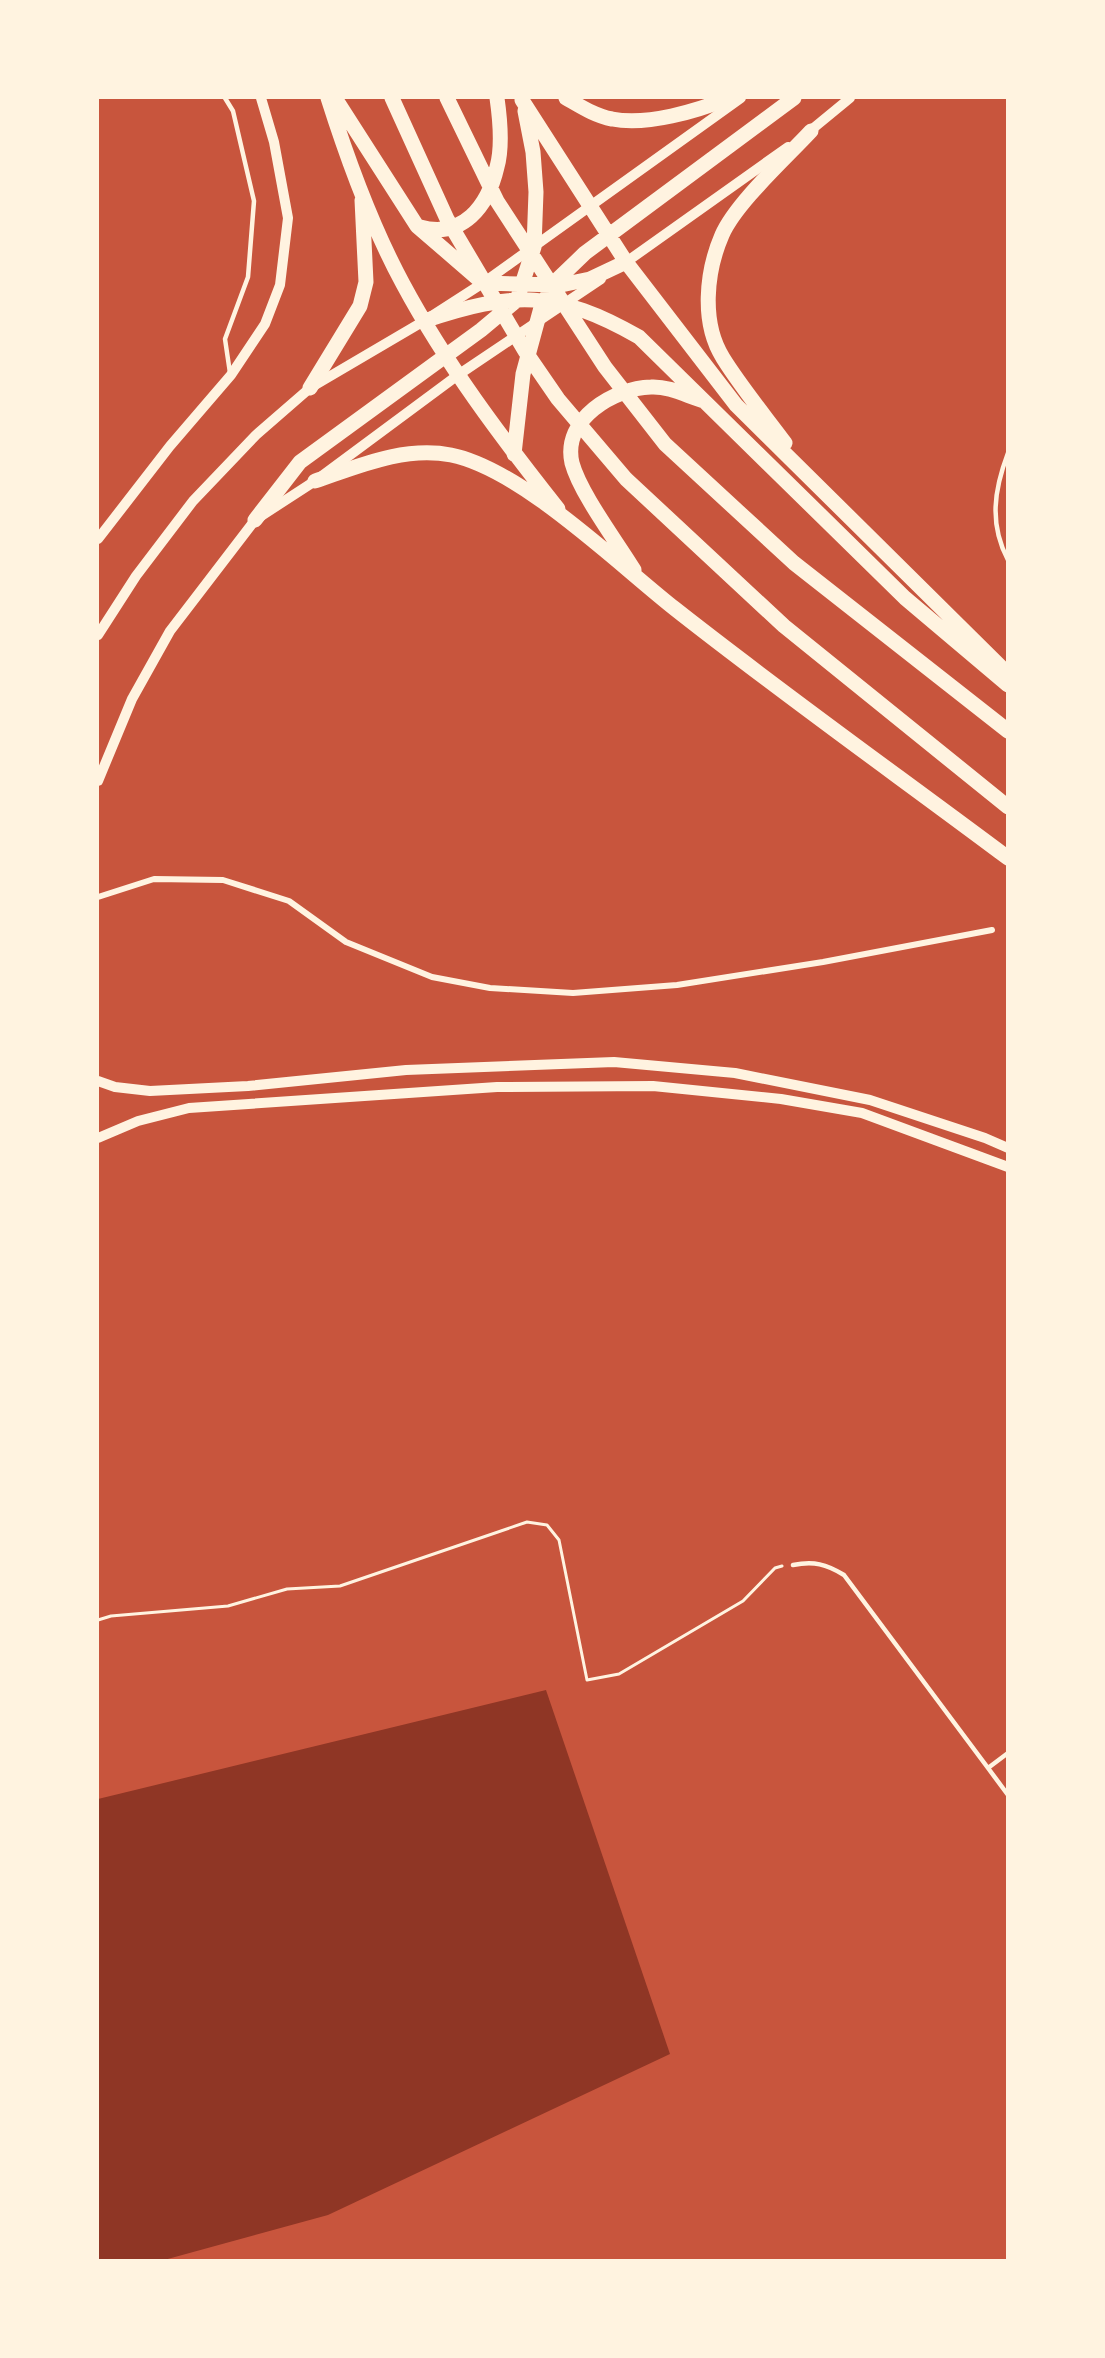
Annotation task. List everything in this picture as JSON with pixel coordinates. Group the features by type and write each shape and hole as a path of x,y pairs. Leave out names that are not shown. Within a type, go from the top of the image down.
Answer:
{"main road":[{"path":"328,98 351,170 402,282 424,321 458,375 514,454 569,523"},
{"path":"335,98 417,226 483,283 544,301 565,304 606,318 639,337 710,403 905,598 1008,686"},
{"path":"392,98 447,219 525,351 558,399 626,479 784,626 1008,807"},
{"path":"447,98 497,201 605,367 665,444 794,563 1008,731"},
{"path":"417,226 444,231 475,215 482,205 498,166 500,121 497,98"},
{"path":"566,98 588,111 621,119 672,116 729,98"},
{"path":"514,454 523,374 544,301 553,285 585,253 794,98"},
{"path":"522,99 626,262 736,405 1008,674"},
{"path":"255,520 300,462 446,355 519,293 534,248 534,172 522,99"},
{"path":"807,475 722,357 710,326 708,293 722,234 743,205 811,131"},
{"path":"310,388 360,306 366,282 362,194"},
{"path":"424,321 519,293 590,279 626,262"},
{"path":"640,581 573,466 572,441 584,420 597,406 620,392 652,387 669,389 710,403"},
{"path":"315,481 386,457 416,453 450,455 477,463 510,481 569,523 640,581 1008,858"}],"street":[{"path":"98,539 170,446 231,375 265,324 280,285 288,218 274,142 261,98"},
{"path":"98,635 136,576 193,501 256,435 310,388 424,321 483,283 741,98"},
{"path":"98,781 132,699 170,632 255,520 315,481 458,375 626,262 811,131 850,98"},
{"path":"98,897 154,879 224,880 289,901 346,942 432,977 490,988 573,993 677,985 854,957 992,930"},
{"path":"98,1081 115,1087 160,1091 248,1086 406,1070 614,1062 735,1073 870,1100 985,1138 1008,1148"},
{"path":"98,1138 138,1120 189,1108 497,1087 653,1086 781,1099 862,1113 1008,1167"}],"lane":[{"path":"225,98 233,111 254,201 248,277 225,339 225,357 231,375"},
{"path":"1008,453 994,511 1000,545 1008,560"},
{"path":"793,1564 812,1562 830,1566 844,1575 1008,1795"},
{"path":"988,1768 1008,1753"}],"path":[{"path":"98,1620 111,1616 228,1606 287,1589 340,1586 527,1522 547,1525 560,1540 587,1680 619,1674 743,1600 775,1568 793,1564"}],"shaded area":[{"path":"546,1690 670,2054 328,2215 164,2260 98,2260 98,1799"}]}
